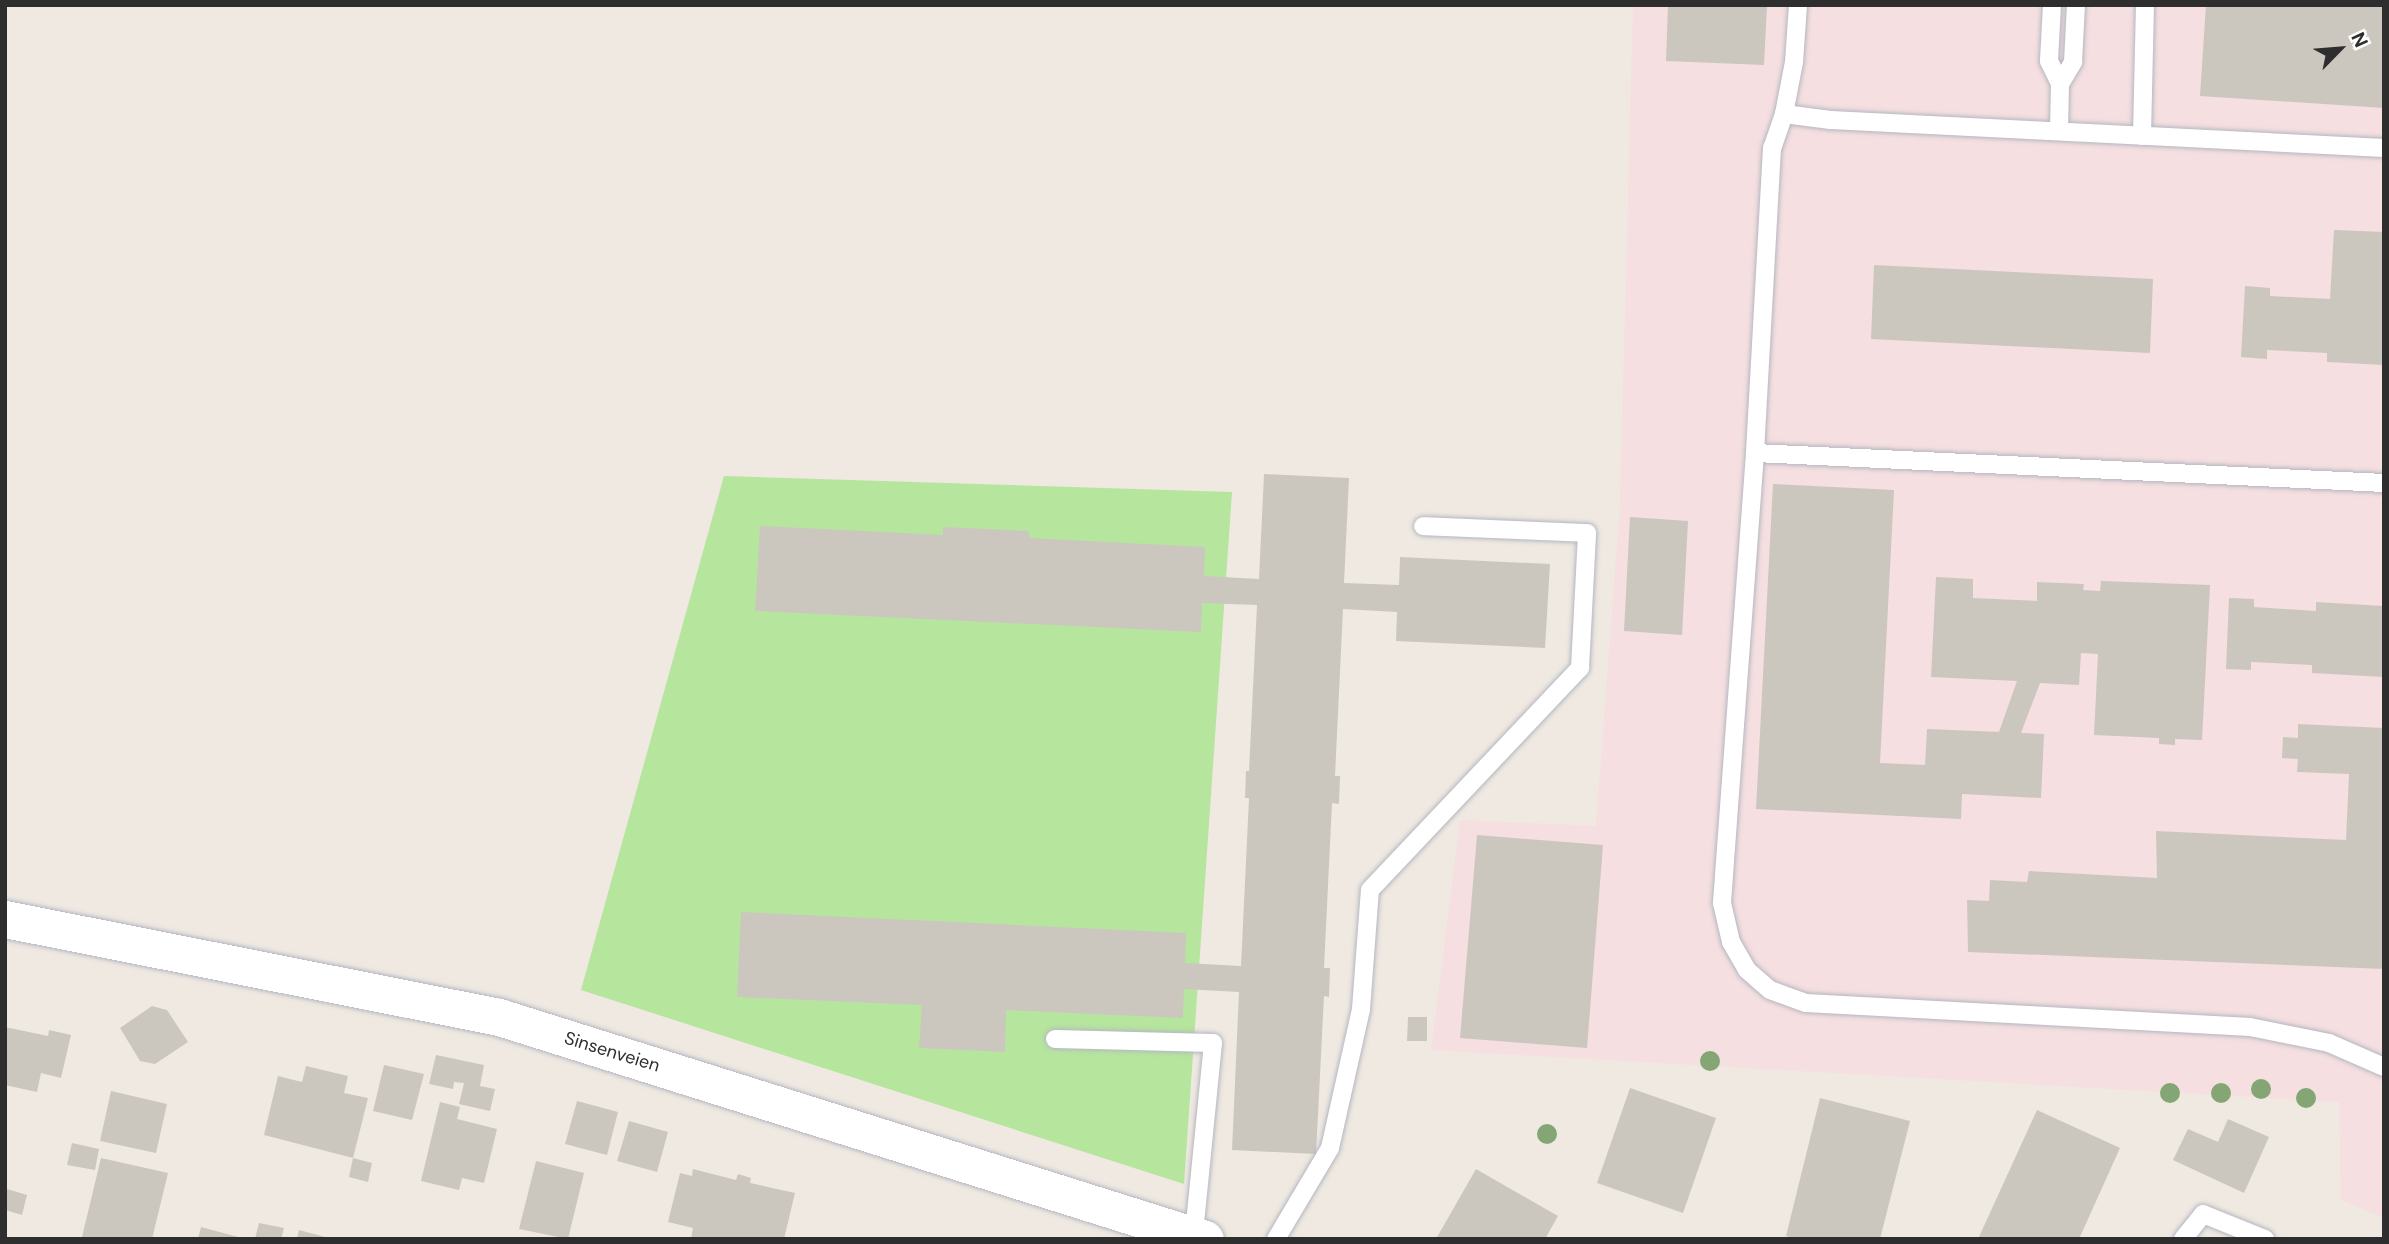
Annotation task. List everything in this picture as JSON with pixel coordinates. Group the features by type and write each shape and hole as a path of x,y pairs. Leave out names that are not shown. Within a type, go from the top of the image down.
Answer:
{"street":[{"name":"Sinsenveien","path":"5,919 499,1017 1200,1237"}],"lane":[{"path":"1798,5 1794,62 1784,114 1772,148 1755,453 1722,904 1731,942 1747,970 1770,990 1805,1003 2250,1027 2329,1043 2384,1067"},
{"path":"2052,5 2049,61 2060,83 2059,131"},
{"path":"2060,83 2073,62 2076,5"},
{"path":"2142,136 2145,5"},
{"path":"1784,114 1830,120 2384,148"},
{"path":"1755,453 2384,484"},
{"path":"1276,1239 1330,1148 1361,1009 1370,890 1580,668 1587,533 1423,526"},
{"path":"1055,1039 1213,1043 1200,1237"},
{"path":"2183,1239 2203,1214 2265,1239"}],"shaded area":[{"path":"1633,5 2384,5 2384,1218 2341,1200 2339,1102 1431,1050 1460,820 1596,826 1620,504"}],"green space":[{"path":"724,476 1232,492 1184,1184 581,990"}],"building":[{"path":"1668,5 1767,5 1764,65 1666,61"},
{"path":"2206,5 2384,5 2384,108 2200,96"},
{"path":"2334,230 2384,232 2384,365 2327,362 2327,353 2267,350 2267,359 2241,357 2245,286 2270,288 2270,296 2330,299"},
{"path":"1874,265 2153,279 2150,353 1871,339"},
{"path":"1264,474 1349,478 1344,583 1399,585 1400,557 1550,564 1545,648 1396,641 1397,612 1343,609 1335,776 1340,776 1339,804 1332,803 1324,968 1330,968 1329,997 1324,996 1316,1154 1232,1150 1239,992 1184,989 1183,1018 1006,1010 1005,1052 919,1048 922,1005 737,997 741,912 1186,933 1185,963 1241,966 1249,798 1245,798 1246,771 1249,771 1257,605 1202,603 1201,632 755,611 760,526 943,535 943,527 1029,531 1029,538 1205,547 1204,576 1259,579"},
{"path":"1773,484 1894,490 1880,763 1925,765 1927,729 1999,732 2017,681 1931,677 1936,577 1973,579 1973,598 2037,601 2037,582 2084,584 2083,590 2100,591 2101,581 2210,585 2202,740 2175,739 2175,745 2159,744 2159,738 2094,735 2098,654 2081,653 2079,685 2040,683 2021,733 2044,734 2041,798 1962,794 1961,819 1756,809"},
{"path":"1630,517 1688,521 1682,635 1624,631"},
{"path":"2229,598 2254,599 2254,607 2316,611 2316,602 2384,606 2384,677 2312,673 2312,665 2251,662 2251,670 2226,669"},
{"path":"2298,724 2384,728 2384,969 1968,952 1967,900 1989,901 1990,880 2027,882 2029,871 2157,878 2156,831 2346,840 2349,774 2297,772 2298,759 2282,758 2283,737 2298,738"},
{"path":"1477,835 1603,845 1587,1048 1460,1038"},
{"path":"152,1006 167,1010 188,1042 155,1064 140,1061 120,1028"},
{"path":"1408,1017 1427,1017 1427,1041 1407,1041"},
{"path":"5,1027 48,1036 49,1030 71,1035 61,1078 41,1073 37,1092 5,1085"},
{"path":"436,1055 484,1065 480,1086 495,1089 490,1111 459,1104 464,1083 454,1082 453,1089 429,1084"},
{"path":"384,1065 424,1074 412,1120 373,1111"},
{"path":"306,1066 348,1076 344,1093 368,1098 353,1158 264,1135 278,1076 302,1082"},
{"path":"1630,1088 1716,1118 1683,1213 1597,1183"},
{"path":"111,1091 167,1104 156,1153 100,1141"},
{"path":"1820,1098 1910,1121 1880,1239 1797,1239 1786,1236"},
{"path":"577,1101 618,1112 607,1155 565,1144"},
{"path":"440,1102 460,1107 457,1119 497,1129 484,1183 462,1178 459,1190 421,1181"},
{"path":"2037,1110 2120,1148 2079,1239 1978,1239"},
{"path":"2228,1119 2269,1137 2244,1193 2173,1160 2188,1129 2218,1142"},
{"path":"629,1121 668,1132 657,1172 617,1161"},
{"path":"72,1143 99,1149 95,1170 67,1165"},
{"path":"101,1158 168,1173 152,1239 82,1237"},
{"path":"353,1158 372,1163 368,1182 349,1177"},
{"path":"536,1161 584,1173 568,1239 519,1229"},
{"path":"693,1169 736,1180 738,1174 751,1178 750,1183 795,1193 784,1239 691,1239 693,1228 668,1222 680,1173 692,1176"},
{"path":"1476,1169 1558,1216 1545,1239 1436,1239"},
{"path":"7,1189 27,1195 22,1215 5,1210"},
{"path":"259,1223 284,1228 281,1239 255,1239"},
{"path":"201,1227 242,1238 242,1239 198,1239"},
{"path":"299,1230 329,1238 329,1239 297,1239"}]}
